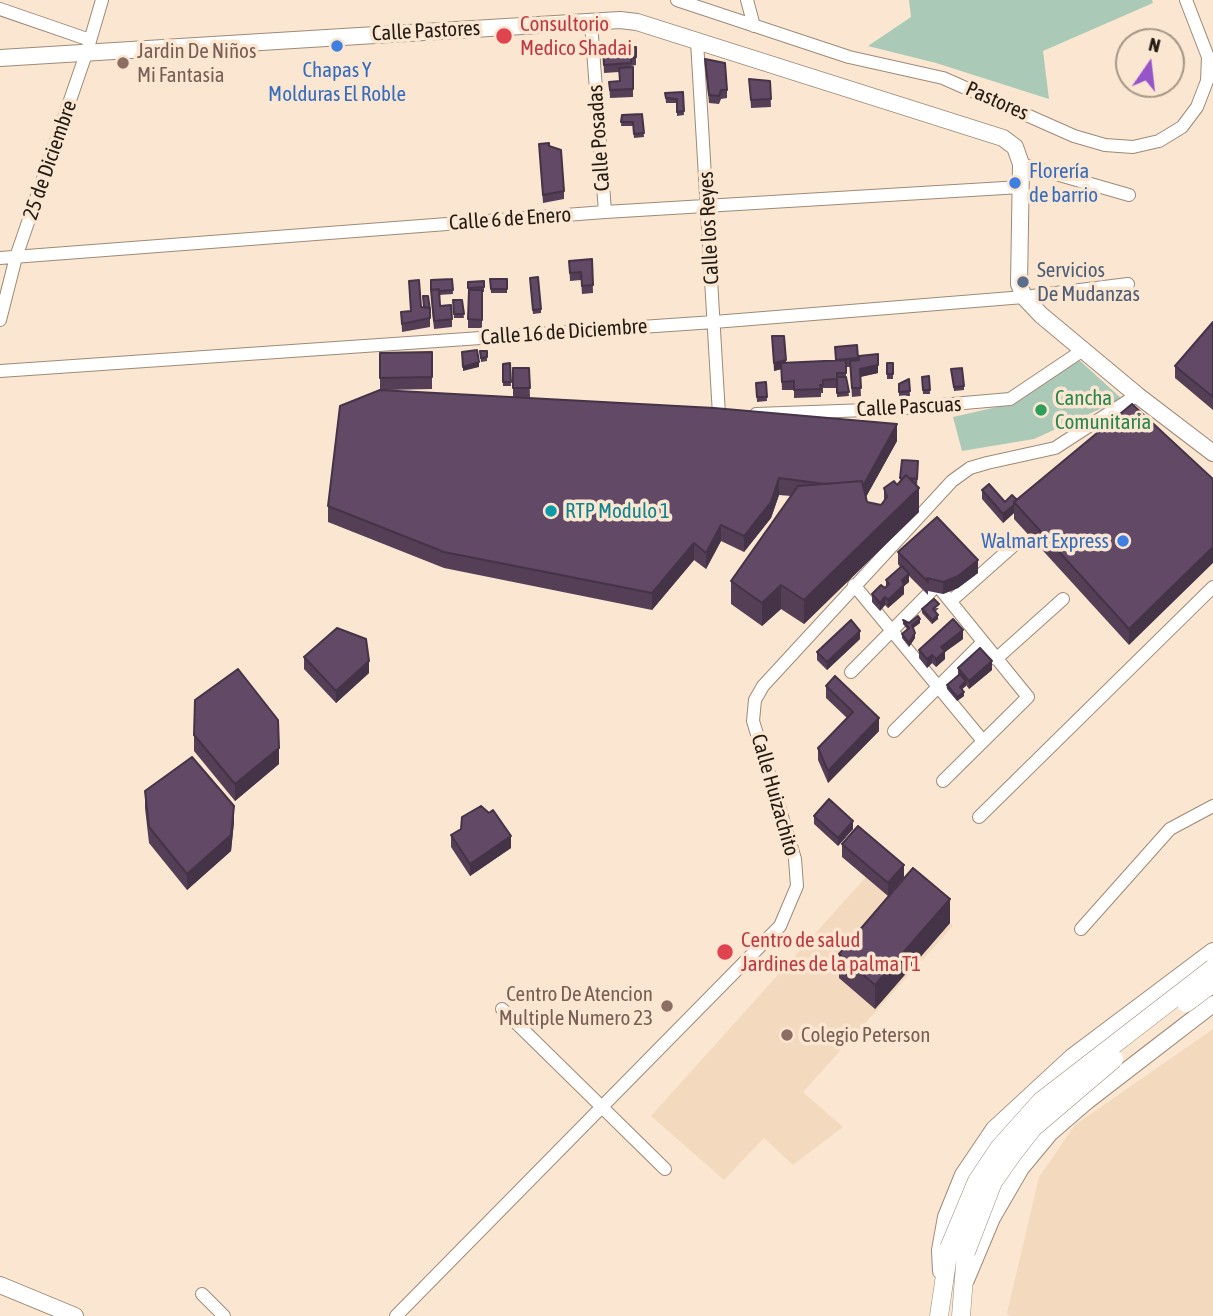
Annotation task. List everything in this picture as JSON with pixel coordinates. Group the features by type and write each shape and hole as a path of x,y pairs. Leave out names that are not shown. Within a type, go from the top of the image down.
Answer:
{"main road":[{"path":"939,1316 943,1292 977,1181 999,1148 1035,1108 1210,960"},
{"path":"961,1316 964,1286 958,1250 993,1182 1033,1128 1120,1054 1213,983"}],"street":[{"name":"25 de Diciembre","path":"0,320 16,257 102,0"},
{"name":"Pastores","path":"677,0 849,57 943,78 1074,136 1105,145 1133,147 1159,141 1182,127 1196,107 1206,80 1208,57 1186,0"},
{"path":"747,0 754,26"},
{"path":"0,9 89,45"},
{"name":"Calle Posadas","path":"591,22 605,212"},
{"name":"Calle Pastores","path":"0,58 89,45 637,22 1003,138 1015,147 1021,164"},
{"name":"Calle los Reyes","path":"697,41 714,322 726,415 705,414"},
{"path":"1129,195 1021,164 1019,284 1024,297 1083,350 1213,453"},
{"name":"Calle 6 de Enero","path":"0,258 605,212 1021,187"},
{"name":"Calle 16 de Diciembre","path":"0,371 714,322 1024,297 1128,285"},
{"name":"Calle Pascuas","path":"746,414 895,409 1010,399 1083,350"},
{"name":"Calle Huizachito","path":"397,1316 780,926 790,908 797,886 795,859 753,720 755,700 763,685 952,481 970,468 1055,448 1137,395"},
{"path":"951,601 1013,546"},
{"path":"854,585 983,741"},
{"path":"850,672 937,585 1028,697 943,782"},
{"path":"979,817 1213,587"},
{"path":"996,659 1063,599"},
{"path":"894,731 982,643"},
{"path":"1081,929 1170,829 1213,806"},
{"path":"943,1292 940,1250 946,1217 963,1175 994,1129 1031,1093 1132,1012 1210,960"},
{"path":"964,1286 992,1218 1021,1168 1050,1133 1087,1101 1213,1004"},
{"path":"502,1009 665,1169"},
{"path":"1132,1012 1137,1029 1147,1040 1159,1045"},
{"path":"0,1285 72,1315"},
{"path":"202,1294 224,1316"}],"shaded area":[{"name":"Colegio Peterson","path":"883,858 953,926 803,1092 843,1127 793,1165 764,1138 724,1180 651,1116"},
{"path":"1213,1029 1213,1316 1010,1316 1007,1313 1039,1177 1075,1125"}],"green space":[{"path":"909,0 1152,0 1153,3 1043,51 1049,99 936,63 868,46 911,17"},
{"name":"Cancha Comunitaria","path":"1077,358 1122,399 1034,439 962,451 953,417 1014,403"}],"building":[{"path":"636,47 636,57 631,58 631,63 604,65 603,49"},
{"path":"705,59 725,63 727,90 721,90 719,96 709,95"},
{"path":"633,67 633,89 610,90 609,82 620,81 619,68"},
{"path":"749,79 770,81 771,99 751,100"},
{"path":"683,92 684,111 677,112 677,99 666,98 665,93"},
{"path":"642,114 644,133 634,134 633,122 621,122 622,115"},
{"path":"549,143 549,146 561,150 564,191 543,195 539,144"},
{"path":"592,259 593,285 582,286 581,272 570,273 569,261"},
{"path":"538,277 541,309 533,310 530,278"},
{"path":"452,279 453,290 431,290 431,280"},
{"path":"490,279 507,279 507,289 491,289"},
{"path":"419,280 421,307 430,308 430,318 402,324 401,312 411,311 409,281"},
{"path":"484,281 484,287 468,288 468,282"},
{"path":"439,289 440,306 451,305 452,319 434,321 431,290"},
{"path":"469,290 482,290 482,320 468,319"},
{"path":"423,296 428,296 430,308 424,307"},
{"path":"453,300 462,300 464,314 454,314"},
{"path":"1213,322 1213,397 1175,366"},
{"path":"772,336 784,336 786,360 774,363"},
{"path":"857,345 858,358 836,360 835,347"},
{"path":"477,350 479,362 463,367 462,352"},
{"path":"480,351 487,351 487,357 481,358"},
{"path":"432,352 432,377 380,378 380,353"},
{"path":"878,354 878,365 860,369 861,388 852,388 850,361 859,360 859,356"},
{"path":"846,360 846,373 837,373 837,379 823,380 821,389 794,390 794,381 782,382 781,363"},
{"path":"510,363 511,382 503,382 503,364"},
{"path":"887,363 893,363 893,374 887,374"},
{"path":"513,368 529,368 530,388 513,388"},
{"path":"962,368 964,386 954,387 951,369"},
{"path":"929,376 930,390 923,390 922,377"},
{"path":"837,377 846,377 849,392 837,393"},
{"path":"909,379 910,391 899,392 899,384"},
{"path":"766,382 767,397 757,397 756,383"},
{"name":"RTP Modulo 1","path":"380,390 714,408 897,424 863,486 862,481 825,484 779,478 771,502 744,536 721,525 706,553 694,543 652,593 444,552 328,506 340,406"},
{"name":"Walmart Express","path":"1132,404 1213,479 1213,547 1129,629 1014,502"},
{"path":"902,460 918,461 917,479 906,475 900,478"},
{"path":"906,475 919,488 804,600 781,585 762,603 731,581 798,486 862,481 867,502 881,505 887,497 884,488 894,481 897,485"},
{"path":"989,484 1005,502 1012,495 1017,500 1003,514 982,490"},
{"path":"937,517 978,560 958,576 943,582 927,578 928,582 898,552"},
{"path":"902,566 909,574 902,580 904,585 888,600 885,597 880,603 872,594 881,585 885,588 889,584 886,580"},
{"path":"934,599 939,604 933,609 938,615 932,620 922,609"},
{"path":"918,616 920,619 912,625 915,633 909,643 902,634 909,628 903,620 909,623"},
{"path":"953,619 963,630 941,647 945,651 936,659 932,655 927,659 919,650"},
{"path":"851,620 860,631 827,662 817,652"},
{"path":"337,628 366,639 369,661 336,691 304,657"},
{"path":"980,648 992,661 969,681 958,668"},
{"path":"238,669 278,720 279,748 235,784 194,735 195,700"},
{"path":"960,674 966,681 960,687 964,692 957,697 947,685"},
{"path":"835,676 879,718 828,771 818,748 853,712 826,686"},
{"path":"192,757 234,806 231,835 187,874 149,827 145,791"},
{"path":"829,799 853,821 838,838 814,816"},
{"path":"481,806 489,813 493,810 511,836 470,864 451,835 461,829 462,817"},
{"path":"858,826 904,865 888,883 842,844"},
{"path":"913,868 950,899 875,985 839,954"}],"place":[{"name":"Consultorio Medico Shadai","path":"504,36"},
{"name":"Chapas Y Molduras El Roble","path":"337,46"},
{"name":"Jardin De Niños Mi Fantasia","path":"123,63"},
{"name":"Florería de barrio","path":"1015,183"},
{"name":"Servicios De Mudanzas","path":"1023,282"},
{"name":"Cancha Comunitaria","path":"1041,410"},
{"name":"RTP Modulo 1","path":"551,511"},
{"name":"Walmart Express","path":"1123,541"},
{"name":"Centro de salud Jardines de la palma T1","path":"725,952"},
{"name":"Centro De Atencion Multiple Numero 23","path":"667,1006"},
{"name":"Colegio Peterson","path":"787,1035"}]}
